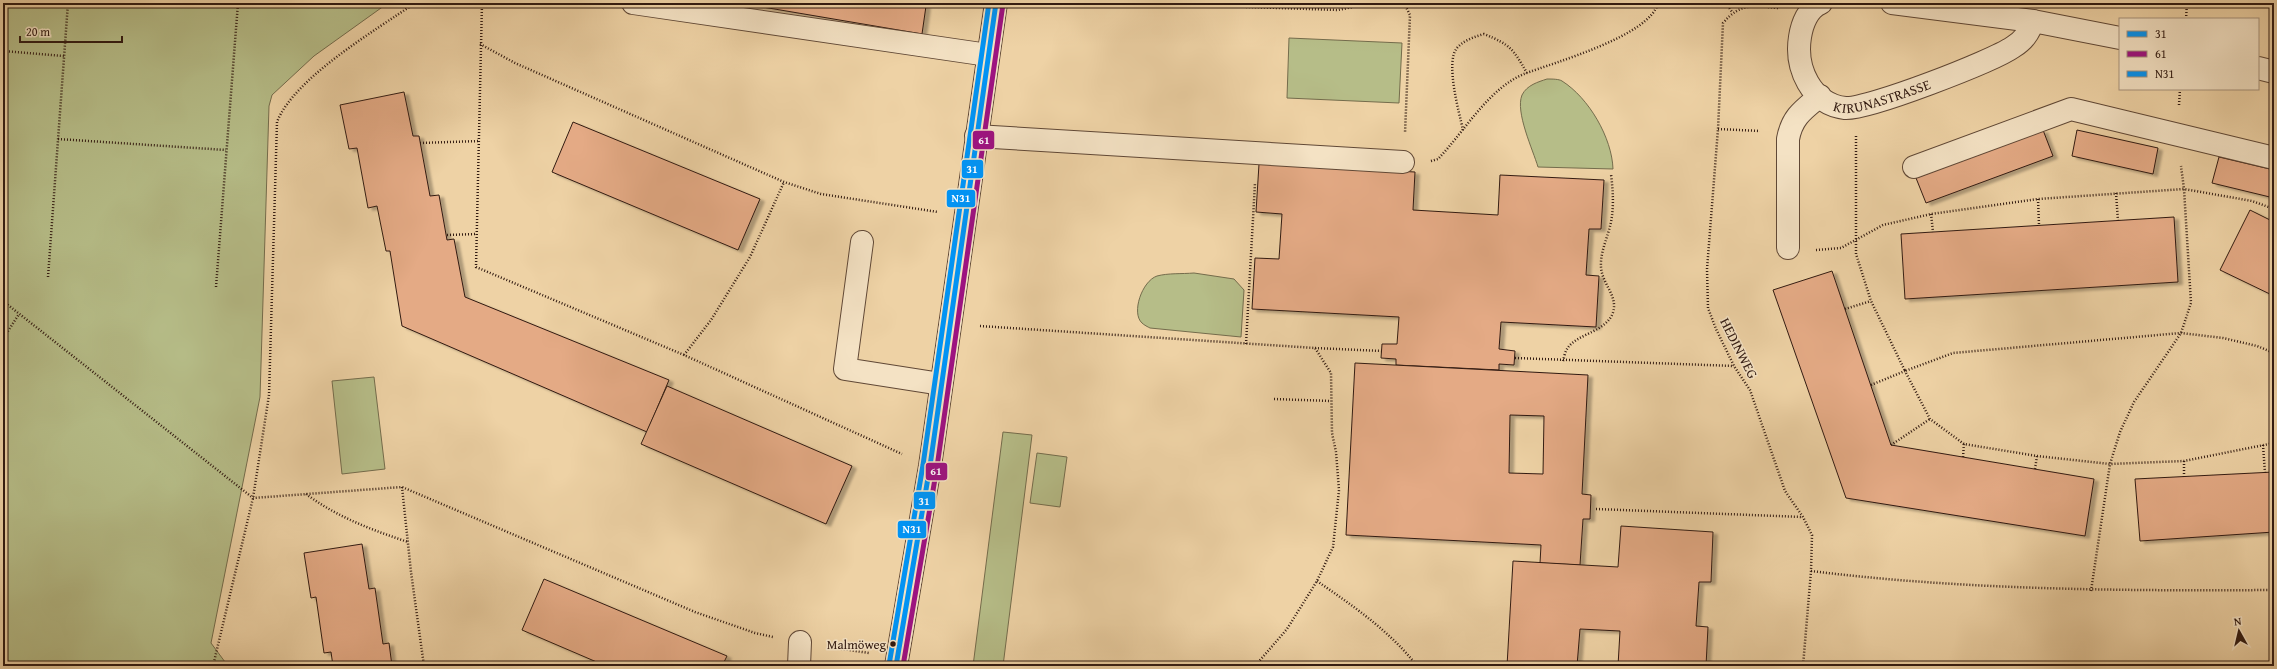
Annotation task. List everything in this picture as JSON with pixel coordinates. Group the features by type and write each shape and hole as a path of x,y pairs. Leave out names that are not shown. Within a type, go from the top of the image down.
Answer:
{"street":[{"path":"633,3 988,55"},
{"path":"897,662 930,466 964,216 996,3"},
{"path":"1892,3 2033,22 2119,38"},
{"name":"KIRUNASTRASSE","path":"1815,7 1801,28 1798,48 1803,73 1808,85 1820,96 1830,104 1845,108 1856,108 1988,61 2013,47 2029,34 2033,22"},
{"path":"2259,68 2274,72"},
{"path":"1788,248 1790,127 1800,112 1820,96"},
{"path":"1914,167 2071,109 2274,158"},
{"path":"976,136 1256,155 1403,162"},
{"path":"862,242 845,369 941,384"},
{"path":"799,666 800,642"}],"path":[{"path":"48,276 68,3"},
{"path":"216,287 238,3"},
{"path":"213,666 253,498 269,395 277,122 282,110 323,68 415,3"},
{"path":"482,3 476,267 684,355 930,466"},
{"path":"1129,3 1338,10 1373,3"},
{"path":"1404,3 1410,15 1410,20 1403,162 1430,162 1438,159 1477,113 1503,87 1527,73 1615,40 1648,20 1656,12 1658,3"},
{"path":"1726,3 1732,12 1747,6 1815,7"},
{"path":"2186,18 2188,3"},
{"name":"HEDINWEG","path":"1732,12 1723,23 1718,129 1707,269 1708,308 1716,329 1734,366 1750,390 1785,491 1803,517 1812,535 1811,571 1803,666"},
{"path":"1463,130 1452,63 1456,49 1466,40 1484,34 1506,43 1515,52 1527,73"},
{"path":"480,44 515,63 784,182 821,194 964,216"},
{"path":"3,51 64,56"},
{"path":"2091,591 2110,464 2120,432 2134,402 2181,333 2191,302 2184,188 2178,134 2180,90"},
{"path":"1856,108 1856,254 1871,301 1920,404 1930,419 1964,444 2037,456 2110,464 2184,461 2274,443"},
{"path":"1718,129 1790,132"},
{"path":"58,139 226,150"},
{"path":"420,143 480,141"},
{"path":"1246,344 1256,155"},
{"path":"1563,361 1567,349 1577,340 1590,334 1604,324 1614,310 1615,299 1605,284 1601,268 1601,258 1614,207 1611,174"},
{"path":"684,355 711,320 750,257 784,182"},
{"path":"1788,248 1824,250 1842,248 1883,225 1932,214 2038,199 2184,188 2252,201 2274,209"},
{"path":"2116,193 2118,221"},
{"path":"2038,199 2039,226"},
{"path":"1932,214 1933,232"},
{"path":"447,235 477,234"},
{"path":"3,301 253,498 402,486 694,612 755,633 897,662"},
{"path":"1845,309 1871,301"},
{"path":"3,339 19,314"},
{"path":"949,323 1246,344 1382,350"},
{"path":"1870,385 1953,353 2181,333 2223,338 2257,346 2274,353"},
{"path":"1255,666 1287,629 1317,581 1333,547 1337,520 1338,470 1332,433 1330,401 1331,373 1315,348"},
{"path":"1515,358 1563,361 1734,366"},
{"path":"1274,399 1330,401"},
{"path":"1891,445 1930,419"},
{"path":"1963,457 1964,444"},
{"path":"2263,445 2265,473"},
{"path":"2036,469 2037,456"},
{"path":"2184,461 2184,477"},
{"path":"402,486 424,666"},
{"path":"306,494 319,504 362,526 408,542"},
{"path":"1596,509 1803,517"},
{"path":"1811,571 1870,578 2091,591 2274,590"},
{"path":"1317,581 1370,619 1395,641 1417,666"}],"green space":[{"path":"3,3 388,3 314,56 272,95 269,106 260,397 211,643 228,666 3,666"},
{"path":"1289,38 1402,43 1399,103 1287,98"},
{"path":"1547,79 1557,79 1562,81 1572,88 1590,108 1604,132 1612,157 1613,169 1538,167 1523,121 1520,102 1522,95 1527,89 1533,84"},
{"path":"1194,273 1234,279 1244,290 1241,337 1150,328 1142,323 1139,318 1138,305 1143,290 1152,279 1166,274"},
{"path":"374,377 385,469 342,474 332,381"},
{"path":"1003,432 1032,435 1003,666 973,666"},
{"path":"1037,453 1067,457 1060,507 1030,503"}],"building":[{"path":"739,3 909,3 926,6 922,34"},
{"path":"404,92 413,136 419,136 430,196 439,195 447,240 454,239 465,297 669,380 647,432 402,326 390,251 386,251 377,206 368,208 357,148 349,149 340,105"},
{"path":"573,122 760,199 738,250 552,172"},
{"path":"2043,130 2053,156 1926,203 1916,178"},
{"path":"2077,130 2158,148 2153,174 2072,156"},
{"path":"2219,157 2274,170 2274,198 2212,183"},
{"path":"1259,164 1415,172 1413,210 1498,215 1500,175 1604,180 1601,229 1589,229 1586,275 1599,276 1596,327 1501,322 1499,349 1515,351 1514,365 1499,364 1499,370 1396,365 1396,359 1381,358 1382,344 1397,344 1399,317 1252,309 1255,258 1279,259 1282,214 1256,212"},
{"path":"2250,210 2274,222 2274,296 2220,270"},
{"path":"2174,217 2178,282 1905,299 1901,234"},
{"path":"1832,271 1891,445 2094,479 2085,536 1846,498 1773,290"},
{"path":"1355,363 1588,375 1582,494 1591,495 1590,519 1583,519 1580,565 1540,563 1541,545 1346,535","holes":["1510,415 1544,416 1543,474 1509,473"]},
{"path":"667,386 852,466 826,524 641,444"},
{"path":"2274,472 2274,532 2140,541 2135,479"},
{"path":"1621,526 1713,532 1711,582 1699,582 1696,626 1708,627 1706,666 1618,666 1620,631 1580,629 1577,666 1507,666 1513,561 1618,567"},
{"path":"362,544 369,589 375,588 383,644 389,643 392,666 333,666 331,652 324,653 316,597 311,598 304,553"},
{"path":"544,579 727,656 722,666 606,666 522,630"}],"transit line":[{"name":"N31","path":"889,665 923,465 989,3"},
{"name":"31","path":"896,666 930,466 996,3"},
{"name":"61","path":"903,666 937,467 1003,4"}],"place":[{"name":"Malmöweg","path":"893,644"}]}
